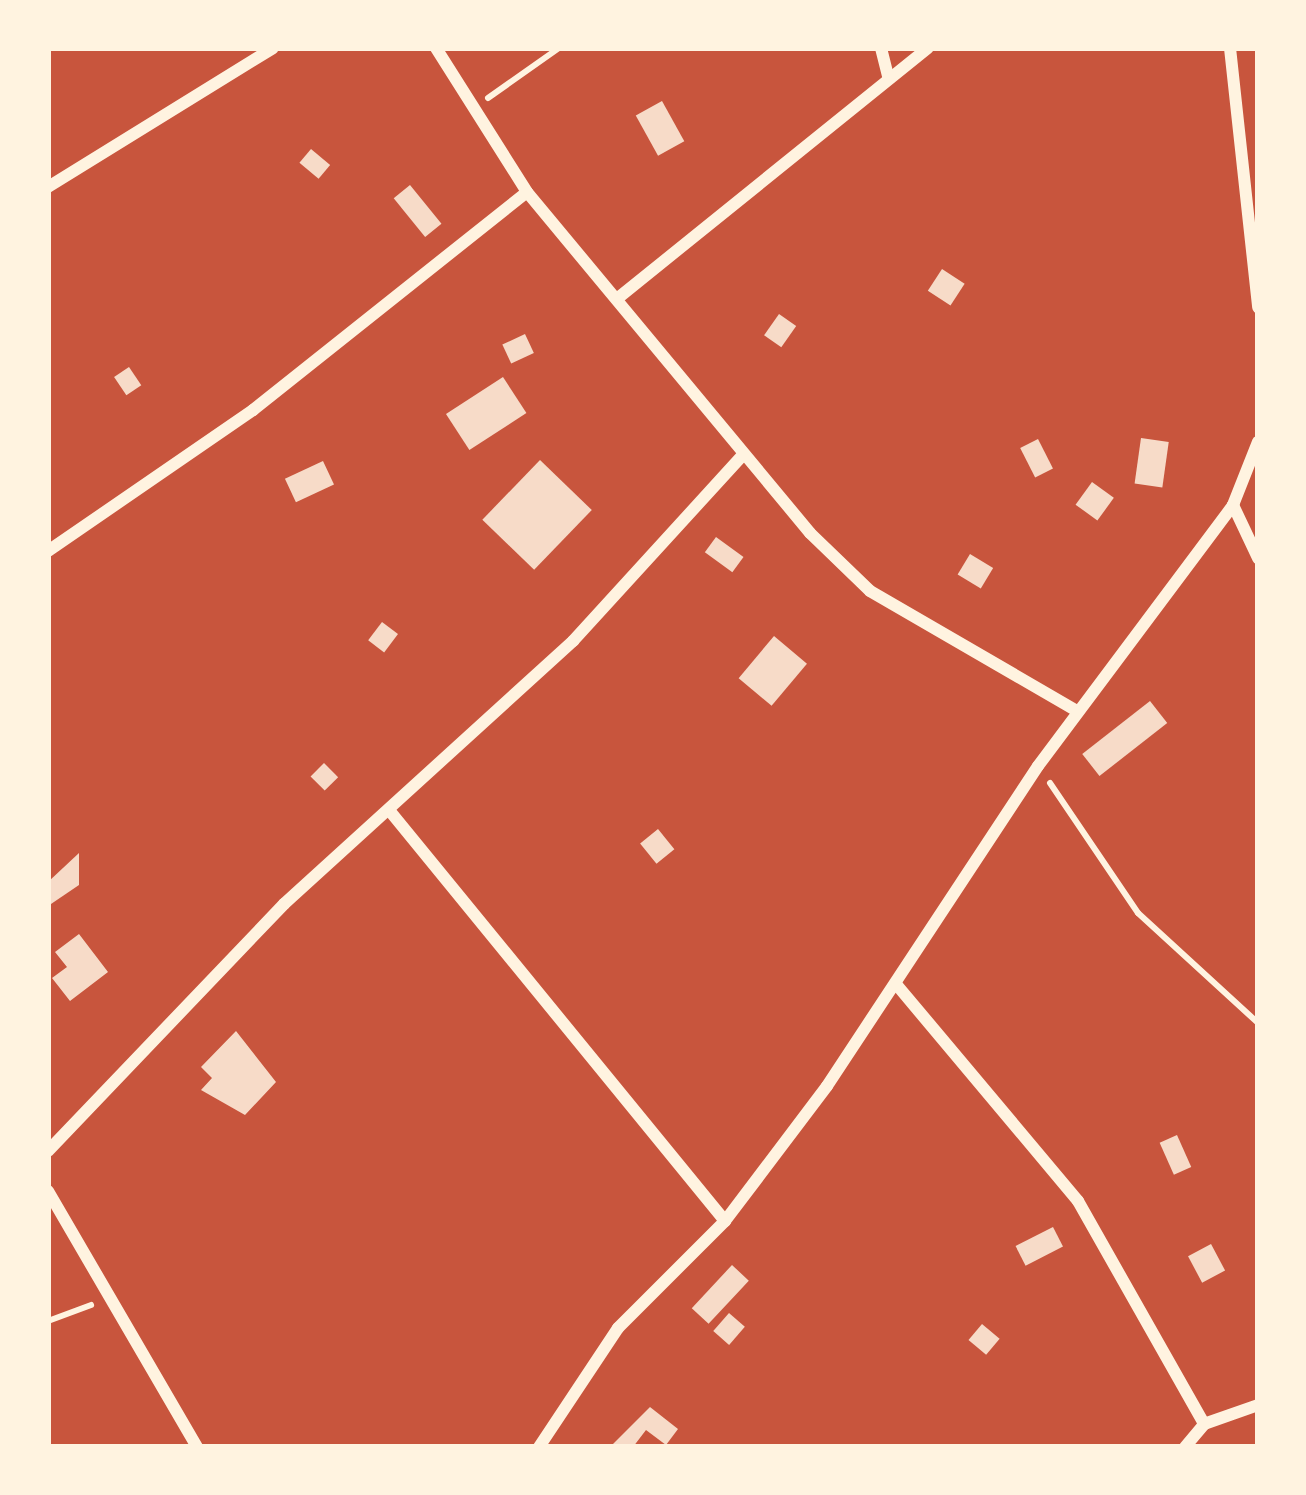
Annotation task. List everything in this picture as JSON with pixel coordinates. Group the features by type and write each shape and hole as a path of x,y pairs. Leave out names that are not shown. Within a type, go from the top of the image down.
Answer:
{"street":[{"path":"48,187 273,48"},
{"path":"436,48 527,192 743,455 871,591 1077,711"},
{"path":"881,48 888,76"},
{"path":"618,298 928,48"},
{"path":"1230,48 1254,185 1258,308"},
{"path":"48,551 253,410 527,192"},
{"path":"539,1447 618,1328 725,1221 896,984 1038,766 1234,505 1258,442"},
{"path":"48,1151 389,810 573,641 743,455"},
{"path":"1234,505 1258,558"},
{"path":"389,810 725,1221"},
{"path":"896,984 1078,1201 1204,1424"},
{"path":"48,1191 106,1300 196,1447"},
{"path":"1186,1447 1204,1424 1258,1405"}],"path":[{"path":"473,110 559,48"},
{"path":"1038,766 1138,913 1258,1023"},
{"path":"48,1321 106,1300"}],"building":[{"path":"662,101 684,141 658,156 636,116"},
{"path":"311,149 330,165 319,179 299,163"},
{"path":"410,185 441,224 425,237 394,198"},
{"path":"942,269 965,284 950,306 928,291"},
{"path":"779,314 796,326 781,347 764,335"},
{"path":"525,334 534,353 511,364 502,345"},
{"path":"129,367 141,385 126,395 114,377"},
{"path":"503,377 526,413 469,450 446,414"},
{"path":"1141,438 1169,442 1162,487 1135,484"},
{"path":"1038,439 1053,468 1035,477 1020,448"},
{"path":"540,460 592,510 534,570 482,520"},
{"path":"323,461 334,485 296,502 285,479"},
{"path":"1092,482 1114,498 1097,521 1076,505"},
{"path":"716,537 744,557 732,572 705,552"},
{"path":"970,554 993,568 981,588 958,575"},
{"path":"382,622 398,634 384,652 368,640"},
{"path":"774,636 807,664 772,706 739,678"},
{"path":"1150,701 1167,723 1099,776 1082,754"},
{"path":"324,763 338,777 325,791 311,776"},
{"path":"658,829 674,849 656,864 640,843"},
{"path":"79,853 79,885 51,904 48,882"},
{"path":"79,934 108,972 70,1001 52,978 67,967 55,952"},
{"path":"236,1031 276,1082 245,1115 201,1090 212,1078 201,1067"},
{"path":"1177,1135 1191,1167 1174,1175 1160,1143"},
{"path":"1053,1227 1063,1247 1026,1266 1016,1246"},
{"path":"1211,1244 1225,1270 1202,1283 1188,1256"},
{"path":"732,1265 749,1281 709,1324 692,1308"},
{"path":"729,1313 745,1327 729,1345 713,1331"},
{"path":"982,1324 1000,1339 986,1355 969,1340"},
{"path":"650,1407 678,1429 666,1445 646,1430 633,1447 610,1447"}]}
